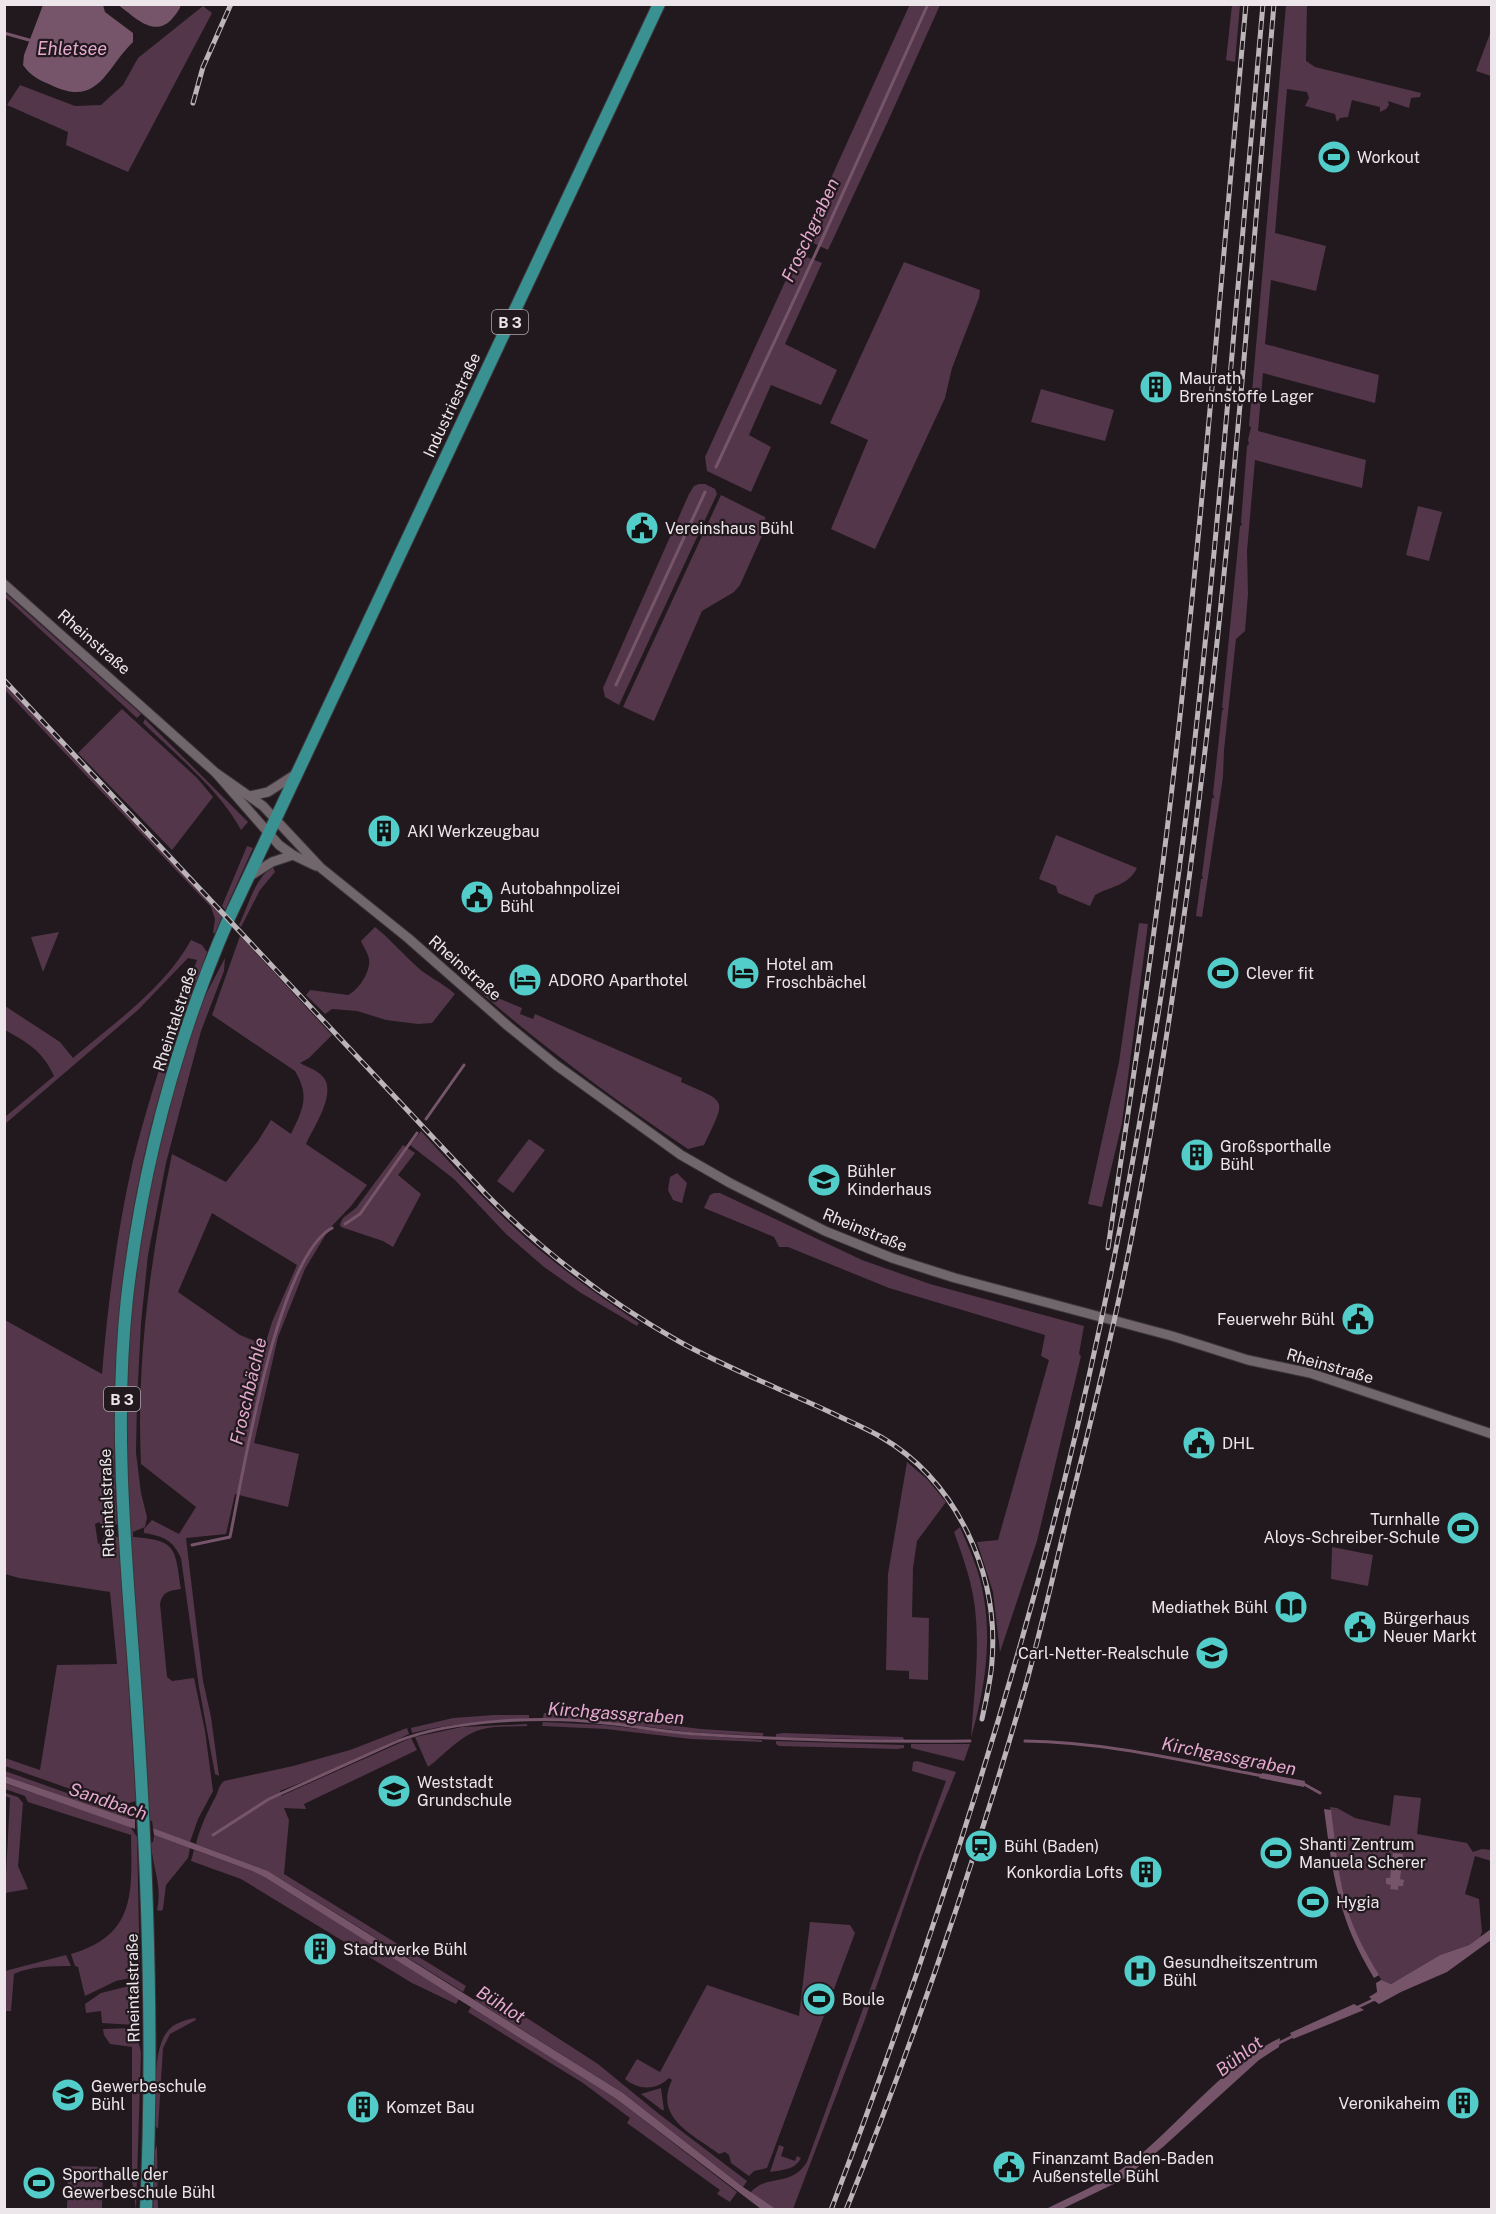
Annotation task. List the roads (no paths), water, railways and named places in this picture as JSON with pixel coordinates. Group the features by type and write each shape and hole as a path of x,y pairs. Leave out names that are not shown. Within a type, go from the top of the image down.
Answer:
{"main road":[{"name":"Industriestraße","path":"274,820 659,4"},
{"name":"Rheintalstraße","path":"146,2210 151,2063 145,1839 124,1530 121,1444 122,1362 127,1298 150,1161 179,1054 217,947 274,820"}],"street":[{"name":"Rheinstraße","path":"4,584 216,772 250,796 321,868 408,938 508,1026 603,1100 685,1158 805,1221 892,1258 955,1278 1172,1336 1248,1360 1310,1373 1491,1434"},
{"name":"Rheinstraße","path":"216,772 279,845 293,855 321,868"},
{"path":"250,796 268,792 296,774"},
{"path":"249,877 272,862 293,855"}],"water":[{"name":"Ehletsee","path":"43,5 103,5 105,12 133,33 133,42 100,82 91,88 81,92 53,86 40,80 23,65 24,55"},
{"name":"Ehletsee","path":"118,5 181,5 171,20 157,27 144,23"},
{"path":"1262,1773 1305,1781 1304,1787 1259,1778"},
{"path":"5,1776 135,1819 135,1829 5,1783"},
{"path":"1324,1809 1331,1810 1346,1904 1359,1939 1379,1975 1374,1978 1352,1936 1339,1897"},
{"path":"153,1828 268,1871 623,2093 743,2187 776,2209 761,2209 615,2098 266,1878 154,1835"},
{"path":"1393,1853 1403,1854 1400,1879 1404,1880 1403,1886 1398,1886 1398,1890 1390,1889 1391,1885 1386,1884 1386,1878 1390,1878"},
{"path":"1491,1929 1491,1940 1447,1972 1379,2004 1369,1997 1377,1992 1376,1983 1381,1980 1391,1984 1440,1955 1469,1945"},
{"path":"1354,2004 1364,2010 1293,2039 1290,2033"},
{"path":"1280,2038 1279,2047 1259,2060 1163,2147 1122,2180 1062,2209 1046,2209 1090,2188 1121,2169 1149,2147 1221,2078 1260,2049"}],"waterway":[{"name":"Froschgraben","path":"716,467 928,4"},
{"path":"4,33 29,40"},
{"name":"Froschgraben","path":"616,685 705,492"},
{"name":"Froschbächle","path":"426,1119 464,1065"},
{"name":"Froschbächle","path":"345,1224 360,1214 417,1133"},
{"name":"Froschbächle","path":"192,1545 230,1537 253,1419 279,1322 295,1280 312,1247 332,1228"},
{"name":"Kirchgassgraben","path":"213,1835 269,1799 398,1741 446,1728 472,1724 555,1720 730,1736 833,1740 970,1741"},
{"name":"Kirchgassgraben","path":"1025,1741 1115,1749 1263,1776"},
{"name":"Kirchgassgraben","path":"1302,1783 1320,1793"},
{"name":"Bühlot","path":"1356,2008 1377,1998"},
{"name":"Bühlot","path":"1277,2044 1295,2035"}],"railway":[{"path":"193,103 203,67 231,4"},
{"path":"1108,1248 1152,944 1175,762 1204,478 1246,4"},
{"path":"831,2210 928,1942 986,1761 1063,1486 1116,1251 1169,944 1200,695 1263,4"},
{"path":"846,2210 920,2015 965,1883 1026,1684 1108,1348 1132,1236 1164,1050 1205,752 1236,453 1274,4"},
{"path":"4,680 486,1194 530,1236 602,1293 654,1327 717,1361 881,1437 908,1456 931,1478 951,1504 968,1533 980,1563 988,1595 992,1628 992,1661 982,1719"}],"place":[{"name":"Workout","path":"1334,157"},
{"name":"Maurath Brennstoffe Lager","path":"1156,387"},
{"name":"Vereinshaus Bühl","path":"642,528"},
{"name":"AKI Werkzeugbau","path":"384,831"},
{"name":"Autobahnpolizei Bühl","path":"477,897"},
{"name":"Hotel am Froschbächel","path":"743,973"},
{"name":"Clever fit","path":"1223,973"},
{"name":"ADORO Aparthotel","path":"525,980"},
{"name":"Großsporthalle Bühl","path":"1197,1155"},
{"name":"Bühler Kinderhaus","path":"824,1180"},
{"name":"Feuerwehr Bühl","path":"1358,1319"},
{"name":"DHL","path":"1199,1443"},
{"name":"Turnhalle Aloys-Schreiber-Schule","path":"1463,1528"},
{"name":"Mediathek Bühl","path":"1291,1607"},
{"name":"Bürgerhaus Neuer Markt","path":"1360,1627"},
{"name":"Carl-Netter-Realschule","path":"1212,1653"},
{"name":"Weststadt Grundschule","path":"394,1791"},
{"name":"Bühl (Baden)","path":"981,1846"},
{"name":"Shanti Zentrum Manuela Scherer","path":"1276,1853"},
{"name":"Konkordia Lofts","path":"1146,1872"},
{"name":"Hygia","path":"1313,1902"},
{"name":"Stadtwerke Bühl","path":"320,1949"},
{"name":"Gesundheitszentrum Bühl","path":"1140,1971"},
{"name":"Boule","path":"819,1999"},
{"name":"Gewerbeschule Bühl","path":"68,2095"},
{"name":"Veronikaheim","path":"1463,2103"},
{"name":"Komzet Bau","path":"363,2107"},
{"name":"Finanzamt Baden-Baden Außenstelle Bühl","path":"1009,2167"},
{"name":"Sporthalle der Gewerbeschule Bühl","path":"39,2183"}],"water label":[{"name":"Sandbach","path":"108,1801"}]}
